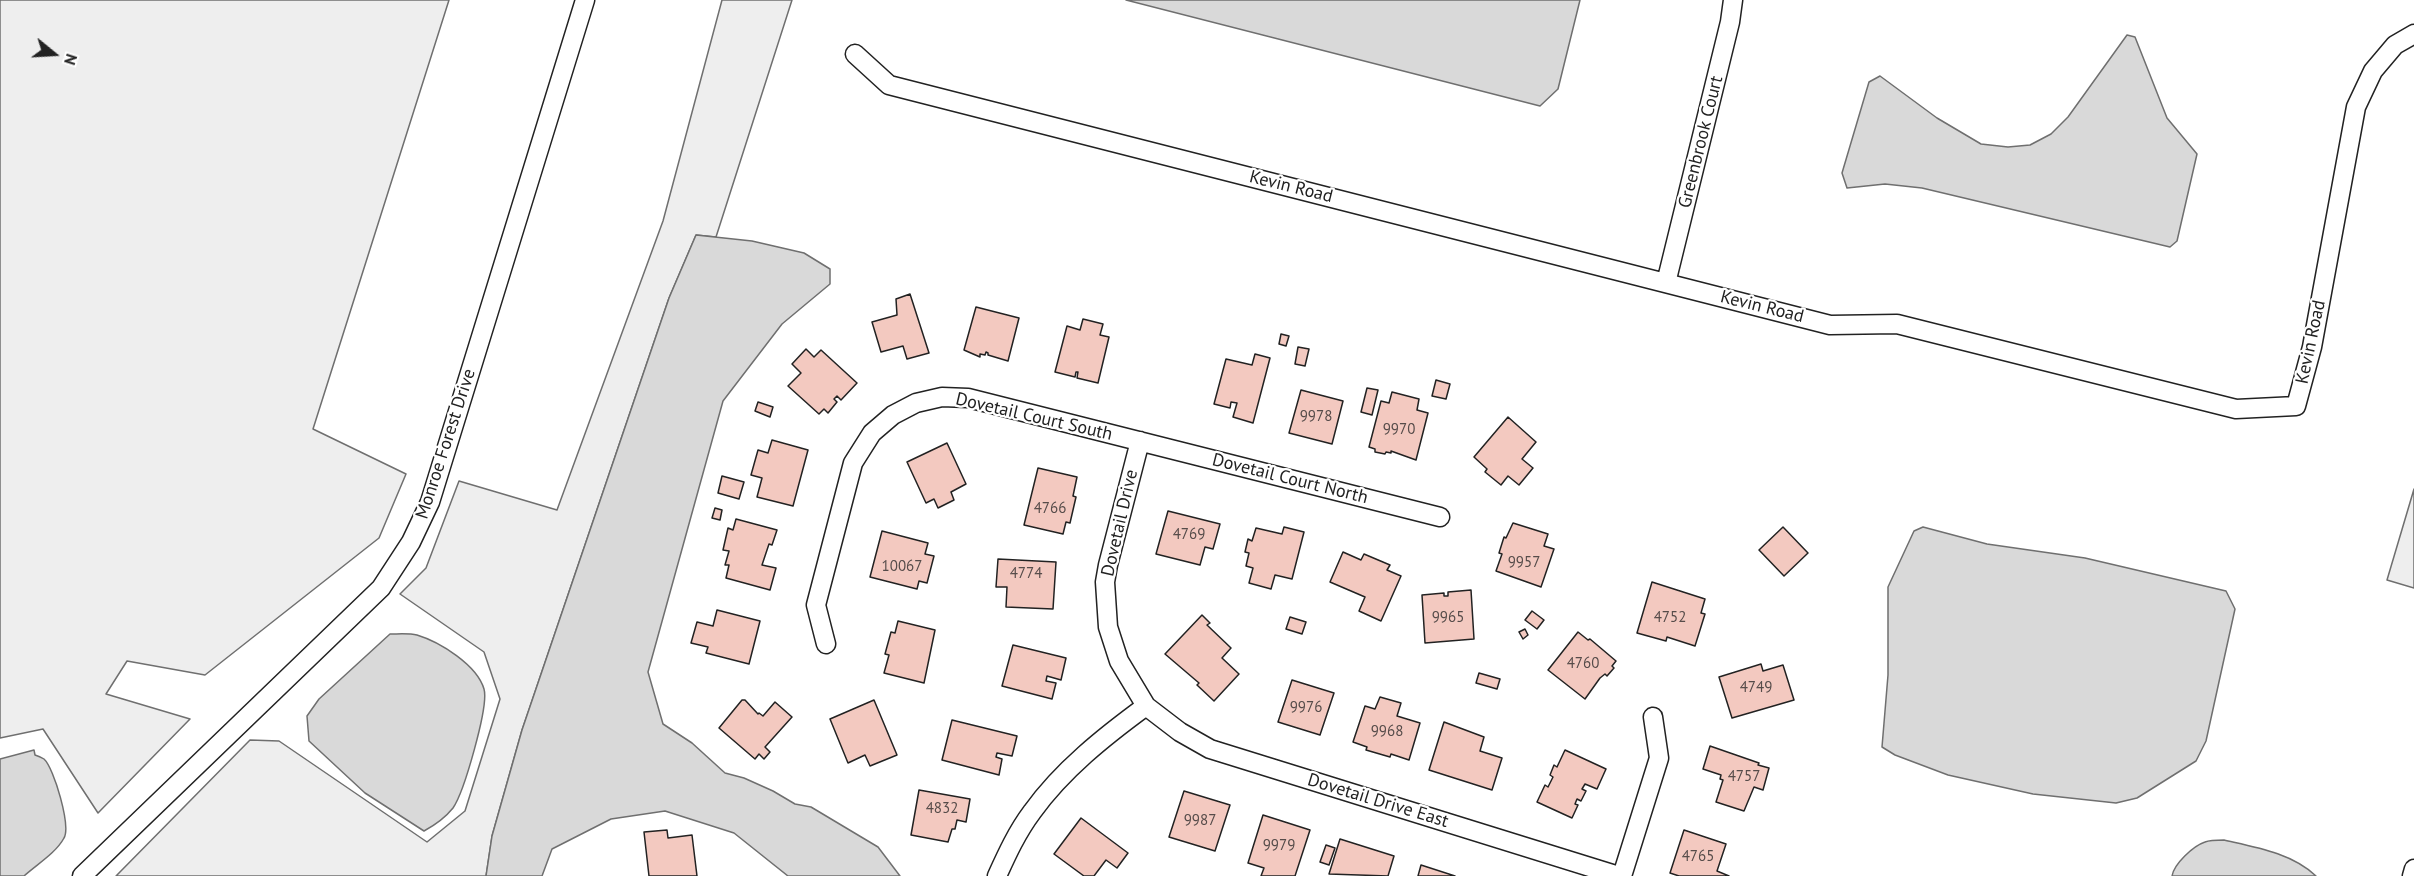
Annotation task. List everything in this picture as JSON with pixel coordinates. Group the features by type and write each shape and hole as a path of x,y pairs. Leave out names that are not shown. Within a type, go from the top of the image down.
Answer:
{"street":[{"name":"Monroe Forest Drive","path":"82,876 381,588 411,542 430,502 585,0"},
{"name":"Greenbrook Court","path":"1666,283 1727,34 1733,0"},
{"name":"Kevin Road","path":"855,54 889,85 1830,325 1896,324 2235,409 2296,406 2312,347 2356,108 2373,71 2395,45 2414,34"},
{"name":"Dovetail Court South","path":"826,644 816,605 852,463 872,433 893,415 924,401 942,397 968,398 1140,441"},
{"name":"Dovetail Court North","path":"1140,441 1440,518"},
{"name":"Dovetail Drive","path":"1140,441 1105,582 1108,627 1119,661 1146,706"},
{"path":"997,876 1020,830 1032,811 1053,787 1110,732 1146,706"},
{"name":"Dovetail Drive East","path":"1146,706 1180,732 1210,749 1621,876"},
{"path":"1621,876 1659,758 1653,717"},
{"path":"2412,876 2414,869"}],"shaded area":[{"path":"0,0 449,0 313,429 406,474 379,538 205,675 127,661 106,694 190,719 98,813 43,729 0,738"},
{"path":"722,0 792,0 716,237 696,235 669,298 522,730 492,836 486,876 116,876 250,740 279,741 427,842 465,811 500,699 484,652 400,594 426,568 459,481 557,510 663,221"},
{"path":"1126,0 1580,0 1558,89 1540,106"},
{"path":"2127,35 2135,37 2167,118 2197,154 2177,241 2170,247 1922,188 1885,184 1847,188 1842,173 1869,82 1880,76 1937,118 1981,144 2008,147 2030,145 2051,134 2068,117"},
{"path":"696,235 752,241 804,253 830,269 830,284 782,324 723,401 648,672 663,724 692,743 725,773 744,778 795,804 811,807 878,847 900,876 788,876 734,833 665,811 611,819 552,849 542,876 486,876 492,836 522,730 669,298"},
{"path":"2414,489 2414,588 2387,580"},
{"path":"1923,527 1987,544 2085,558 2226,591 2235,609 2206,741 2196,761 2137,798 2116,803 2033,794 1948,775 1895,755 1882,747 1888,675 1888,587 1914,531"},
{"path":"390,634 417,635 436,643 466,663 474,671 484,689 485,698 479,730 458,799 447,815 424,831 365,793 309,741 307,716 319,699"},
{"path":"34,750 35,755 44,759 48,764 57,785 66,832 51,854 24,876 0,876 0,759"},
{"path":"2224,840 2285,856 2316,876 2172,876 2180,861 2195,847 2207,841"}],"building":[{"path":"910,294 929,353 907,359 903,346 881,352 872,322 897,315 896,299"},
{"path":"976,307 1019,318 1008,361 988,355 986,352 985,355 980,354 980,357 964,350"},
{"path":"1083,319 1103,324 1100,335 1109,337 1098,383 1077,378 1078,372 1075,377 1055,372 1067,326 1080,330"},
{"path":"1281,334 1289,336 1286,346 1279,344"},
{"path":"1298,347 1309,349 1305,366 1295,364"},
{"path":"806,349 814,357 821,350 857,383 841,400 837,396 834,399 837,402 828,413 824,409 819,414 788,386 801,373 792,364"},
{"path":"1255,354 1270,358 1253,423 1233,417 1237,403 1231,402 1230,408 1214,404 1226,359 1252,365"},
{"path":"1436,380 1450,384 1446,399 1432,396"},
{"path":"1367,388 1378,390 1372,415 1361,412"},
{"path":"1301,390 1343,401 1332,444 1289,433"},
{"path":"1392,392 1419,399 1417,410 1428,413 1416,460 1391,451 1385,454 1375,452 1375,449 1369,447 1381,401 1389,403"},
{"path":"758,402 773,407 770,417 755,411"},
{"path":"1508,417 1536,442 1522,459 1533,468 1519,485 1508,476 1501,485 1485,472 1487,469 1474,457"},
{"path":"772,440 808,450 793,506 757,497 762,478 751,475 758,450 768,453"},
{"path":"947,443 966,484 951,492 954,500 938,508 934,499 926,503 907,462"},
{"path":"1038,468 1077,477 1073,496 1076,497 1070,523 1066,522 1063,534 1024,525"},
{"path":"722,476 744,482 739,499 718,493"},
{"path":"715,508 722,510 720,520 712,518"},
{"path":"1168,511 1220,524 1213,549 1205,547 1200,565 1156,554"},
{"path":"736,519 777,530 772,545 769,544 762,565 776,568 770,590 726,578 729,565 725,565 729,551 723,550 728,528 733,530"},
{"path":"1513,523 1548,534 1544,546 1554,549 1541,587 1496,571 1502,554 1499,553 1504,537 1506,538"},
{"path":"1284,527 1304,532 1292,579 1275,575 1271,589 1249,583 1253,568 1246,566 1249,553 1245,552 1248,539 1252,541 1256,528 1282,534"},
{"path":"1783,527 1808,553 1784,576 1759,550"},
{"path":"882,531 928,543 925,554 934,556 927,583 919,581 917,589 870,577"},
{"path":"1343,552 1361,560 1364,554 1390,565 1387,570 1401,576 1381,621 1359,611 1365,597 1330,582"},
{"path":"998,559 1056,562 1053,609 1006,607 1007,587 996,587"},
{"path":"1652,582 1705,599 1701,613 1705,614 1695,646 1667,637 1666,641 1637,633"},
{"path":"1471,590 1474,639 1425,643 1422,595 1444,593 1444,596 1448,596 1448,592"},
{"path":"717,610 760,621 749,664 706,653 708,647 691,643 697,622 713,626"},
{"path":"1532,611 1544,620 1537,629 1525,620"},
{"path":"1202,615 1210,623 1207,625 1231,648 1222,658 1239,674 1214,701 1197,685 1199,683 1165,654"},
{"path":"1290,617 1306,622 1302,634 1286,629"},
{"path":"898,621 935,630 924,683 884,673 889,655 885,654 891,632 895,633"},
{"path":"1525,629 1528,635 1523,639 1519,632"},
{"path":"1578,632 1616,661 1612,666 1614,668 1607,676 1605,674 1600,678 1585,699 1548,670"},
{"path":"1013,645 1066,658 1061,680 1047,676 1046,681 1056,683 1052,699 1002,686"},
{"path":"1761,664 1763,671 1783,665 1794,700 1732,718 1719,677"},
{"path":"1479,673 1500,679 1497,689 1476,683"},
{"path":"1292,680 1334,693 1320,735 1278,722"},
{"path":"1380,697 1401,703 1397,716 1420,723 1409,760 1366,750 1367,747 1353,742 1365,706 1375,709"},
{"path":"742,700 745,700 758,714 763,716 775,702 792,717 765,747 770,752 764,759 759,754 755,759 719,728"},
{"path":"874,700 897,755 870,766 865,755 848,763 830,719"},
{"path":"952,720 1017,736 1012,756 997,753 996,757 1002,759 999,775 942,760"},
{"path":"1444,722 1484,737 1480,751 1502,758 1492,790 1429,770"},
{"path":"1710,746 1769,768 1763,790 1754,787 1744,811 1716,802 1723,780 1720,779 1721,775 1703,769"},
{"path":"1565,750 1606,769 1597,789 1585,784 1582,789 1586,791 1581,801 1577,799 1575,804 1578,805 1572,818 1537,802 1545,785 1548,787 1553,777 1550,775 1554,765 1557,767"},
{"path":"919,790 970,799 966,822 957,820 948,842 911,835"},
{"path":"1184,791 1230,805 1215,851 1169,837"},
{"path":"1263,815 1310,830 1295,876 1261,876 1264,868 1248,863"},
{"path":"1081,818 1128,853 1117,868 1106,860 1094,876 1084,876 1054,854"},
{"path":"667,830 668,838 692,835 697,876 649,876 644,832"},
{"path":"1684,830 1726,844 1717,871 1729,876 1679,876 1670,873"},
{"path":"1340,839 1394,856 1388,876 1329,874"},
{"path":"1326,845 1335,848 1329,865 1320,862"},
{"path":"1421,865 1455,876 1418,876"}]}
